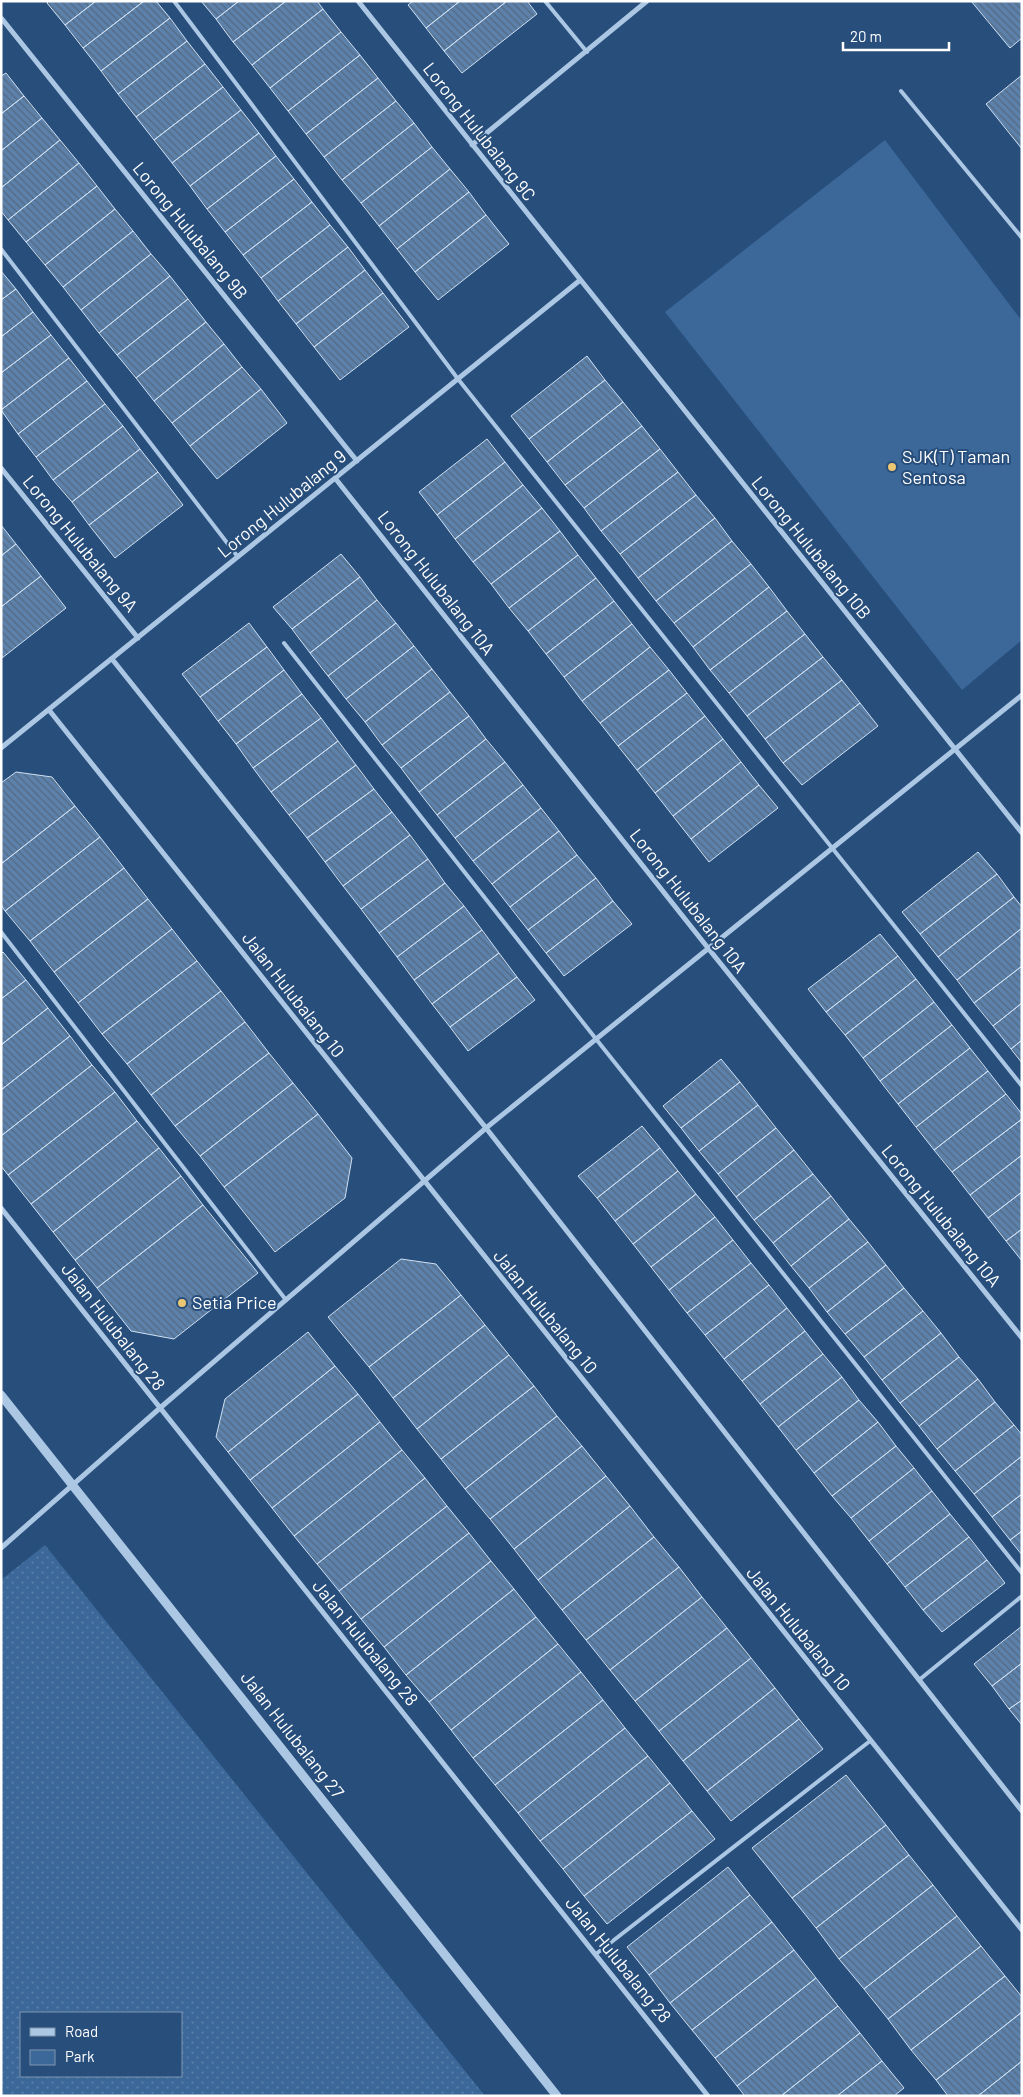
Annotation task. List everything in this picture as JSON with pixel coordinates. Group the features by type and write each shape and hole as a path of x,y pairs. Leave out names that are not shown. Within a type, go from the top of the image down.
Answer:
{"street":[{"name":"Lorong Hulubalang 9C","path":"358,1 579,281"},
{"path":"472,145 647,1"},
{"name":"Lorong Hulubalang 9B","path":"2,19 357,461"},
{"name":"Lorong Hulubalang 9","path":"1,748 579,281"},
{"name":"Lorong Hulubalang 10B","path":"579,281 1022,833"},
{"name":"Lorong Hulubalang 9A","path":"1,468 138,638"},
{"name":"Lorong Hulubalang 10A","path":"336,478 708,948 1022,1338"},
{"path":"112,659 486,1128 1022,1811"},
{"path":"1,1548 72,1484 486,1128 1022,694"},
{"name":"Jalan Hulubalang 10","path":"48,710 1022,1930"},
{"name":"Jalan Hulubalang 28","path":"1,1208 708,2096"},
{"name":"Jalan Hulubalang 27","path":"1,1395 558,2096"}],"lane":[{"path":"174,1 458,379 1022,1086"},
{"path":"545,1 587,52"},
{"path":"901,91 1022,238"},
{"path":"1,249 238,557"},
{"path":"284,643 596,1039 1022,1573"},
{"path":"1,932 286,1300"},
{"path":"919,1680 1022,1596"},
{"path":"596,1954 870,1741"}],"green space":[{"name":"SJK(T) Taman Sentosa","path":"885,140 1022,321 1022,640 962,690 665,312"},
{"path":"45,1545 485,2096 1,2096 1,1580"}],"building":[{"path":"49,1 96,1 65,25 47,3"},
{"path":"96,1 144,1 83,48 65,25"},
{"path":"144,1 156,1 170,18 101,71 83,48"},
{"path":"201,1 239,1 216,19"},
{"path":"239,1 286,1 233,42 216,19"},
{"path":"286,1 317,1 323,9 252,65 233,42"},
{"path":"413,1 460,1 426,28 408,5"},
{"path":"460,1 507,1 444,51 426,28"},
{"path":"507,1 527,1 537,14 462,73 444,51"},
{"path":"971,1 1022,1 1022,38 1010,48"},
{"path":"323,9 341,32 270,88 252,65"},
{"path":"170,18 187,41 118,94 101,71"},
{"path":"341,32 360,55 288,111 270,88"},
{"path":"187,41 205,64 136,117 118,94"},
{"path":"360,55 378,78 306,134 288,111"},
{"path":"205,64 223,87 154,140 136,117"},
{"path":"6,73 24,96 1,114 1,76"},
{"path":"1022,75 1022,149 986,104"},
{"path":"378,78 396,101 324,157 306,134"},
{"path":"223,87 241,110 172,163 154,140"},
{"path":"24,96 42,118 1,151 1,114"},
{"path":"396,101 414,123 342,180 324,157"},
{"path":"241,110 259,133 190,186 172,163"},
{"path":"42,118 60,140 1,188 1,151"},
{"path":"414,123 432,147 361,203 342,180"},
{"path":"259,133 276,156 207,209 190,186"},
{"path":"60,140 79,163 8,220 1,211 1,188"},
{"path":"432,147 450,169 379,226 361,203"},
{"path":"276,156 294,179 225,232 207,209"},
{"path":"79,163 97,186 26,242 8,220"},
{"path":"450,169 469,192 397,249 379,226"},
{"path":"294,179 312,202 243,255 225,232"},
{"path":"97,186 115,209 45,265 26,242"},
{"path":"469,192 486,215 415,272 397,249"},
{"path":"312,202 330,225 261,278 243,255"},
{"path":"115,209 133,231 63,287 45,265"},
{"path":"486,215 509,244 438,300 415,272"},
{"path":"330,225 348,247 278,301 261,278"},
{"path":"133,231 151,254 81,310 63,287"},
{"path":"348,247 365,270 296,324 278,301"},
{"path":"151,254 170,276 99,333 81,310"},
{"path":"365,270 383,293 314,347 296,324"},
{"path":"1,271 16,289 1,300"},
{"path":"170,276 188,299 117,355 99,333"},
{"path":"16,289 33,312 1,337 1,300"},
{"path":"383,293 409,327 340,380 314,347"},
{"path":"188,299 206,322 136,378 117,355"},
{"path":"33,312 51,335 1,373 1,337"},
{"path":"206,322 224,344 154,401 136,378"},
{"path":"51,335 69,358 1,410 1,373"},
{"path":"224,344 242,367 172,423 154,401"},
{"path":"587,356 605,380 529,439 511,416"},
{"path":"69,358 87,381 18,434 1,410"},
{"path":"242,367 261,389 190,446 172,423"},
{"path":"605,380 623,402 547,462 529,439"},
{"path":"87,381 105,404 36,457 18,434"},
{"path":"261,389 287,423 217,479 190,446"},
{"path":"623,402 642,426 565,485 547,462"},
{"path":"105,404 123,426 53,480 36,457"},
{"path":"123,426 140,449 72,502 53,480"},
{"path":"642,426 660,449 584,508 565,485"},
{"path":"487,439 505,462 437,515 419,492"},
{"path":"140,449 158,472 89,525 72,502"},
{"path":"660,449 678,472 601,531 584,508"},
{"path":"505,462 523,485 455,539 437,515"},
{"path":"158,472 183,505 115,558 89,525"},
{"path":"678,472 696,495 620,554 601,531"},
{"path":"523,485 542,508 473,562 455,539"},
{"path":"696,495 715,518 638,578 620,554"},
{"path":"542,508 560,531 491,584 473,562"},
{"path":"715,518 732,541 656,601 638,578"},
{"path":"1,525 16,544 1,556"},
{"path":"560,531 578,555 509,608 491,584"},
{"path":"732,541 751,564 674,623 656,601"},
{"path":"16,544 41,576 1,607 1,556"},
{"path":"341,554 360,577 292,629 273,607"},
{"path":"578,555 596,578 528,631 509,608"},
{"path":"751,564 769,587 693,647 674,623"},
{"path":"41,576 66,608 2,658 1,607"},
{"path":"360,577 377,600 310,653 292,629"},
{"path":"596,578 614,601 546,654 528,631"},
{"path":"769,587 787,611 710,670 693,647"},
{"path":"377,600 396,623 328,676 310,653"},
{"path":"614,601 632,624 564,677 546,654"},
{"path":"787,611 805,634 729,693 710,670"},
{"path":"249,623 267,647 200,697 182,674"},
{"path":"396,623 414,646 346,699 328,676"},
{"path":"632,624 650,647 582,701 564,677"},
{"path":"805,634 823,657 747,716 729,693"},
{"path":"414,646 432,669 365,722 346,699"},
{"path":"267,647 284,670 218,721 200,697"},
{"path":"650,647 669,670 600,723 582,701"},
{"path":"823,657 842,680 765,739 747,716"},
{"path":"432,669 450,692 382,745 365,722"},
{"path":"284,670 302,694 236,744 218,721"},
{"path":"669,670 687,693 618,746 600,723"},
{"path":"842,680 860,703 783,763 765,739"},
{"path":"450,692 469,716 401,768 382,745"},
{"path":"687,693 705,716 637,770 618,746"},
{"path":"302,694 321,718 253,768 236,744"},
{"path":"860,703 878,726 802,785 783,763"},
{"path":"469,716 486,739 419,792 401,768"},
{"path":"705,716 723,739 655,793 637,770"},
{"path":"321,718 338,741 271,792 253,768"},
{"path":"486,739 505,762 437,815 419,792"},
{"path":"723,739 741,762 673,816 655,793"},
{"path":"338,741 356,765 289,815 271,792"},
{"path":"505,762 523,785 455,838 437,815"},
{"path":"741,762 759,785 691,839 673,816"},
{"path":"356,765 374,789 307,838 289,815"},
{"path":"16,772 52,777 75,806 1,864 1,783"},
{"path":"523,785 541,808 473,861 455,838"},
{"path":"759,785 778,808 709,862 691,839"},
{"path":"374,789 392,812 325,862 307,838"},
{"path":"75,806 100,837 5,911 1,905 1,864"},
{"path":"541,808 559,831 492,884 473,861"},
{"path":"392,812 410,835 343,886 325,862"},
{"path":"559,831 577,855 510,907 492,884"},
{"path":"410,835 428,859 361,909 343,886"},
{"path":"100,837 124,868 30,941 5,911"},
{"path":"978,852 997,874 920,934 902,912"},
{"path":"577,855 596,878 528,930 510,907"},
{"path":"428,859 445,883 379,933 361,909"},
{"path":"124,868 148,899 54,972 30,941"},
{"path":"997,874 1014,897 938,957 920,934"},
{"path":"596,878 613,901 546,953 528,930"},
{"path":"445,883 464,906 397,957 379,933"},
{"path":"1014,897 1022,907 1022,928 957,980 938,957"},
{"path":"148,899 172,929 78,1003 54,972"},
{"path":"613,901 632,924 564,976 546,953"},
{"path":"464,906 482,930 414,980 397,957"},
{"path":"1022,928 1022,966 974,1003 957,980"},
{"path":"172,929 197,961 102,1034 78,1003"},
{"path":"482,930 499,953 432,1004 414,980"},
{"path":"880,934 898,956 826,1012 808,989"},
{"path":"3,952 26,980 1,999 1,954"},
{"path":"499,953 517,977 450,1027 432,1004"},
{"path":"898,956 916,979 845,1035 826,1012"},
{"path":"197,961 221,991 127,1064 102,1034"},
{"path":"1022,966 1022,1003 993,1026 974,1003"},
{"path":"517,977 535,1000 468,1051 450,1027"},
{"path":"916,979 934,1002 863,1058 845,1035"},
{"path":"26,980 48,1008 1,1045 1,999"},
{"path":"221,991 245,1022 151,1095 127,1064"},
{"path":"934,1002 952,1025 880,1081 863,1058"},
{"path":"1022,1003 1022,1040 1011,1049 993,1026"},
{"path":"48,1008 70,1036 1,1090 1,1045"},
{"path":"245,1022 269,1053 175,1126 151,1095"},
{"path":"952,1025 970,1048 898,1104 880,1081"},
{"path":"70,1036 92,1065 1,1136 1,1090"},
{"path":"1022,1040 1022,1063 1011,1049"},
{"path":"970,1048 988,1071 916,1127 898,1104"},
{"path":"269,1053 293,1083 200,1156 175,1126"},
{"path":"721,1059 740,1082 681,1128 663,1106"},
{"path":"92,1065 115,1092 8,1175 1,1166 1,1136"},
{"path":"988,1071 1006,1094 934,1150 916,1127"},
{"path":"740,1082 758,1105 699,1151 681,1128"},
{"path":"293,1083 318,1114 224,1187 200,1156"},
{"path":"115,1092 137,1121 31,1204 8,1175"},
{"path":"1006,1094 1022,1114 1022,1119 952,1172 934,1150"},
{"path":"758,1105 776,1128 718,1174 699,1151"},
{"path":"318,1114 352,1158 345,1198 275,1252 224,1187"},
{"path":"1022,1119 1022,1155 970,1195 952,1172"},
{"path":"137,1121 159,1148 53,1232 31,1204"},
{"path":"642,1126 660,1148 597,1198 578,1176"},
{"path":"776,1128 794,1150 736,1197 718,1174"},
{"path":"159,1148 181,1176 75,1260 53,1232"},
{"path":"660,1148 678,1171 615,1221 597,1198"},
{"path":"794,1150 813,1174 754,1220 736,1197"},
{"path":"1022,1155 1022,1192 988,1218 970,1195"},
{"path":"678,1171 696,1194 633,1244 615,1221"},
{"path":"813,1174 831,1196 773,1243 754,1220"},
{"path":"181,1176 203,1205 97,1288 75,1260"},
{"path":"1022,1192 1022,1229 1006,1241 988,1218"},
{"path":"696,1194 715,1217 651,1267 633,1244"},
{"path":"831,1196 849,1219 791,1266 773,1243"},
{"path":"203,1205 258,1273 174,1339 131,1331 97,1288"},
{"path":"715,1217 733,1240 669,1290 651,1267"},
{"path":"849,1219 868,1242 809,1288 791,1266"},
{"path":"1022,1229 1022,1261 1006,1241"},
{"path":"733,1240 751,1263 687,1313 669,1290"},
{"path":"868,1242 886,1265 827,1312 809,1288"},
{"path":"401,1259 436,1264 461,1295 369,1367 328,1317"},
{"path":"751,1263 769,1285 705,1335 687,1313"},
{"path":"886,1265 904,1288 845,1334 827,1312"},
{"path":"769,1285 787,1308 724,1359 705,1335"},
{"path":"904,1288 923,1311 864,1357 845,1334"},
{"path":"461,1295 485,1325 393,1398 369,1367"},
{"path":"787,1308 805,1331 742,1381 724,1359"},
{"path":"923,1311 941,1333 882,1380 864,1357"},
{"path":"485,1325 509,1355 417,1429 393,1398"},
{"path":"805,1331 823,1354 760,1404 742,1381"},
{"path":"308,1332 335,1366 228,1452 216,1437 225,1399"},
{"path":"941,1333 959,1357 900,1403 882,1380"},
{"path":"823,1354 842,1377 778,1427 760,1404"},
{"path":"509,1355 534,1386 441,1459 417,1429"},
{"path":"959,1357 978,1379 919,1426 900,1403"},
{"path":"335,1366 358,1394 250,1480 228,1452"},
{"path":"842,1377 859,1400 796,1450 778,1427"},
{"path":"978,1379 995,1402 937,1449 919,1426"},
{"path":"534,1386 557,1416 465,1489 441,1459"},
{"path":"358,1394 380,1422 272,1508 250,1480"},
{"path":"859,1400 878,1422 814,1473 796,1450"},
{"path":"995,1402 1014,1425 955,1471 937,1449"},
{"path":"557,1416 582,1446 490,1519 465,1489"},
{"path":"380,1422 402,1450 294,1536 272,1508"},
{"path":"878,1422 896,1446 832,1496 814,1473"},
{"path":"1014,1425 1022,1435 1022,1456 974,1494 955,1471"},
{"path":"582,1446 606,1476 514,1549 490,1519"},
{"path":"896,1446 914,1468 851,1518 832,1496"},
{"path":"402,1450 425,1478 317,1564 294,1536"},
{"path":"1022,1456 1022,1494 992,1517 974,1494"},
{"path":"914,1468 932,1491 869,1541 851,1518"},
{"path":"606,1476 630,1506 538,1580 514,1549"},
{"path":"425,1478 447,1506 339,1591 317,1564"},
{"path":"932,1491 950,1514 887,1564 869,1541"},
{"path":"1022,1494 1022,1531 1010,1540 992,1517"},
{"path":"447,1506 469,1533 361,1619 339,1591"},
{"path":"630,1506 654,1537 562,1610 538,1580"},
{"path":"950,1514 969,1537 905,1587 887,1564"},
{"path":"1022,1531 1022,1555 1010,1540"},
{"path":"469,1533 491,1561 384,1647 361,1619"},
{"path":"654,1537 679,1567 586,1640 562,1610"},
{"path":"969,1537 987,1560 923,1610 905,1587"},
{"path":"987,1560 1005,1583 942,1632 923,1610"},
{"path":"491,1561 514,1589 406,1675 384,1647"},
{"path":"679,1567 702,1597 610,1670 586,1640"},
{"path":"514,1589 536,1617 429,1702 406,1675"},
{"path":"702,1597 727,1628 635,1701 610,1670"},
{"path":"536,1617 558,1644 451,1730 429,1702"},
{"path":"1022,1626 1022,1663 992,1686 974,1664"},
{"path":"727,1628 751,1658 659,1731 635,1701"},
{"path":"558,1644 581,1672 473,1758 451,1730"},
{"path":"751,1658 775,1688 683,1761 659,1731"},
{"path":"1022,1663 1022,1700 1009,1709 992,1686"},
{"path":"581,1672 603,1700 495,1785 473,1758"},
{"path":"775,1688 799,1719 707,1791 683,1761"},
{"path":"603,1700 625,1728 518,1813 495,1785"},
{"path":"1022,1700 1022,1725 1009,1709"},
{"path":"799,1719 823,1749 731,1821 707,1791"},
{"path":"625,1728 648,1756 540,1841 518,1813"},
{"path":"648,1756 670,1783 563,1869 540,1841"},
{"path":"846,1775 886,1825 792,1898 752,1848"},
{"path":"670,1783 692,1811 584,1896 563,1869"},
{"path":"692,1811 715,1839 607,1924 584,1896"},
{"path":"886,1825 909,1855 816,1928 792,1898"},
{"path":"909,1855 933,1885 839,1959 816,1928"},
{"path":"728,1867 750,1895 649,1975 627,1947"},
{"path":"933,1885 957,1916 864,1989 839,1959"},
{"path":"750,1895 772,1922 670,2003 649,1975"},
{"path":"957,1916 981,1946 888,2019 864,1989"},
{"path":"772,1922 794,1950 692,2030 670,2003"},
{"path":"981,1946 1005,1976 911,2050 888,2019"},
{"path":"794,1950 816,1978 715,2058 692,2030"},
{"path":"1005,1976 1022,1997 1022,2012 936,2080 911,2050"},
{"path":"816,1978 838,2006 737,2086 715,2058"},
{"path":"838,2006 860,2033 781,2096 745,2096 737,2086"},
{"path":"1022,2012 1022,2061 978,2096 948,2096 936,2080"},
{"path":"860,2033 882,2061 837,2096 781,2096"},
{"path":"882,2061 904,2088 894,2096 837,2096"},
{"path":"1022,2061 1022,2096 978,2096"}],"place":[{"name":"SJK(T) Taman Sentosa","path":"892,467"},
{"name":"Setia Price","path":"182,1303"}]}
